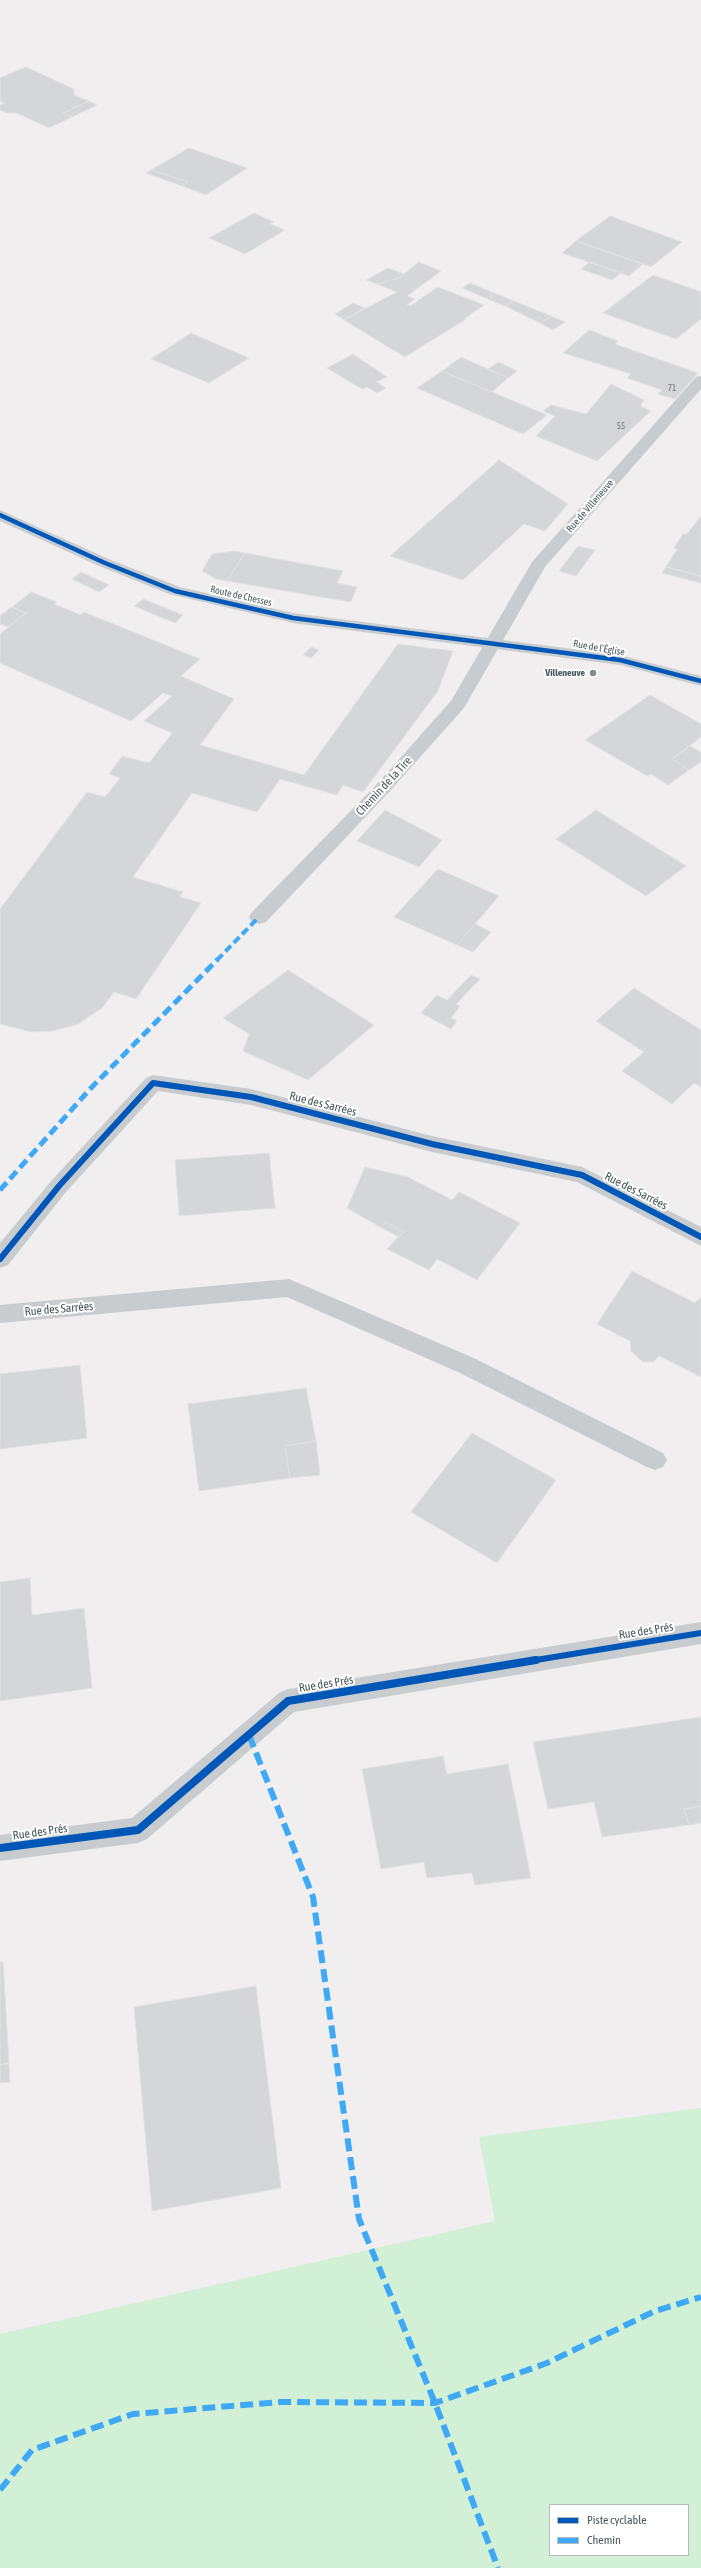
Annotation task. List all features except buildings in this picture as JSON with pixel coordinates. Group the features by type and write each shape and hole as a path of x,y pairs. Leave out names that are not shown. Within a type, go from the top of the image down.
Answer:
{"main road":[{"name":"Route de Chesses","path":"0,515 105,563 175,591 293,618 493,643"},
{"name":"Rue de l'Église","path":"493,643 620,660 701,681"}],"street":[{"name":"Rue de Villeneuve","path":"493,643 538,565 701,380"},
{"name":"Chemin de la Tire","path":"259,917 383,788 458,704 493,643"},
{"name":"Rue des Sarrées","path":"0,1259 59,1186 153,1083 251,1097 432,1144 582,1176 701,1237"},
{"name":"Rue des Sarrées","path":"0,1314 289,1288 468,1366 655,1460"},
{"name":"Rue des Prés","path":"0,1848 138,1830 288,1701 701,1633"}],"green space":[{"path":"701,2108 701,2568 0,2568 0,2334 495,2221 479,2137"}],"marked path":[{"path":"0,1190 91,1088 259,917"},
{"path":"249,1735 313,1897 359,2219 435,2403 498,2568"},
{"path":"0,2490 32,2450 133,2414 280,2402 435,2403 547,2363 655,2311 701,2297"}],"cycle path":[{"path":"0,515 105,563 175,591 293,618 620,660 701,681"},
{"path":"0,1259 59,1186 153,1083 251,1097 432,1144 582,1175 701,1237"},
{"path":"0,1848 138,1830 288,1701 701,1633"}],"place":[{"name":"Villeneuve","path":"593,673"}]}
